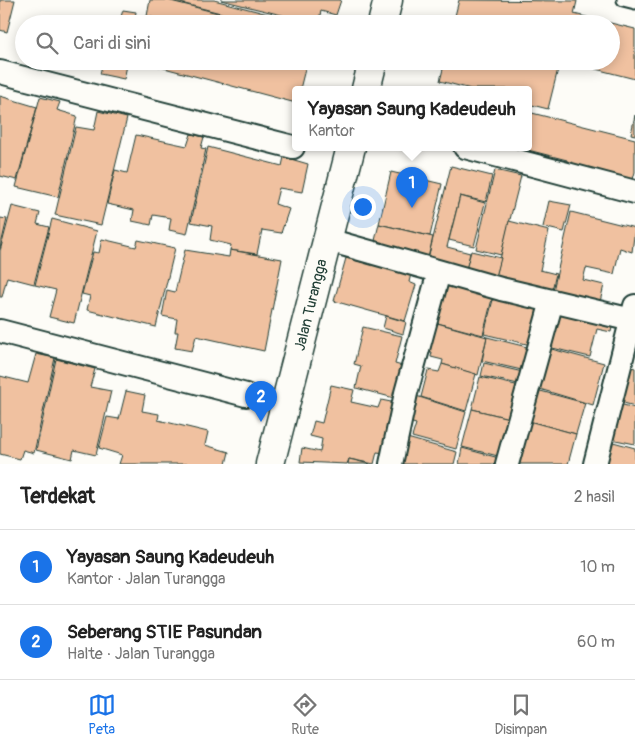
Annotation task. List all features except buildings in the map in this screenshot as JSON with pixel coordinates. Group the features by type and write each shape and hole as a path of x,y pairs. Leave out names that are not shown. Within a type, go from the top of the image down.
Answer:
{"main road":[{"path":"384,15 388,0"},
{"path":"367,86 371,70"},
{"name":"Jalan Turangga","path":"270,464 350,151"}],"street":[{"path":"0,72 292,147"},
{"path":"480,151 635,192"},
{"path":"328,240 438,272 552,301 633,312 595,464"},
{"path":"391,464 406,393 438,272"},
{"path":"507,464 552,301"},
{"path":"0,331 246,395"}],"lane":[{"path":"623,0 635,3"}],"place":[{"name":"Yayasan Saung Kadeudeuh","path":"412,208"},
{"name":"Seberang STIE Pasundan","path":"261,422"}]}
